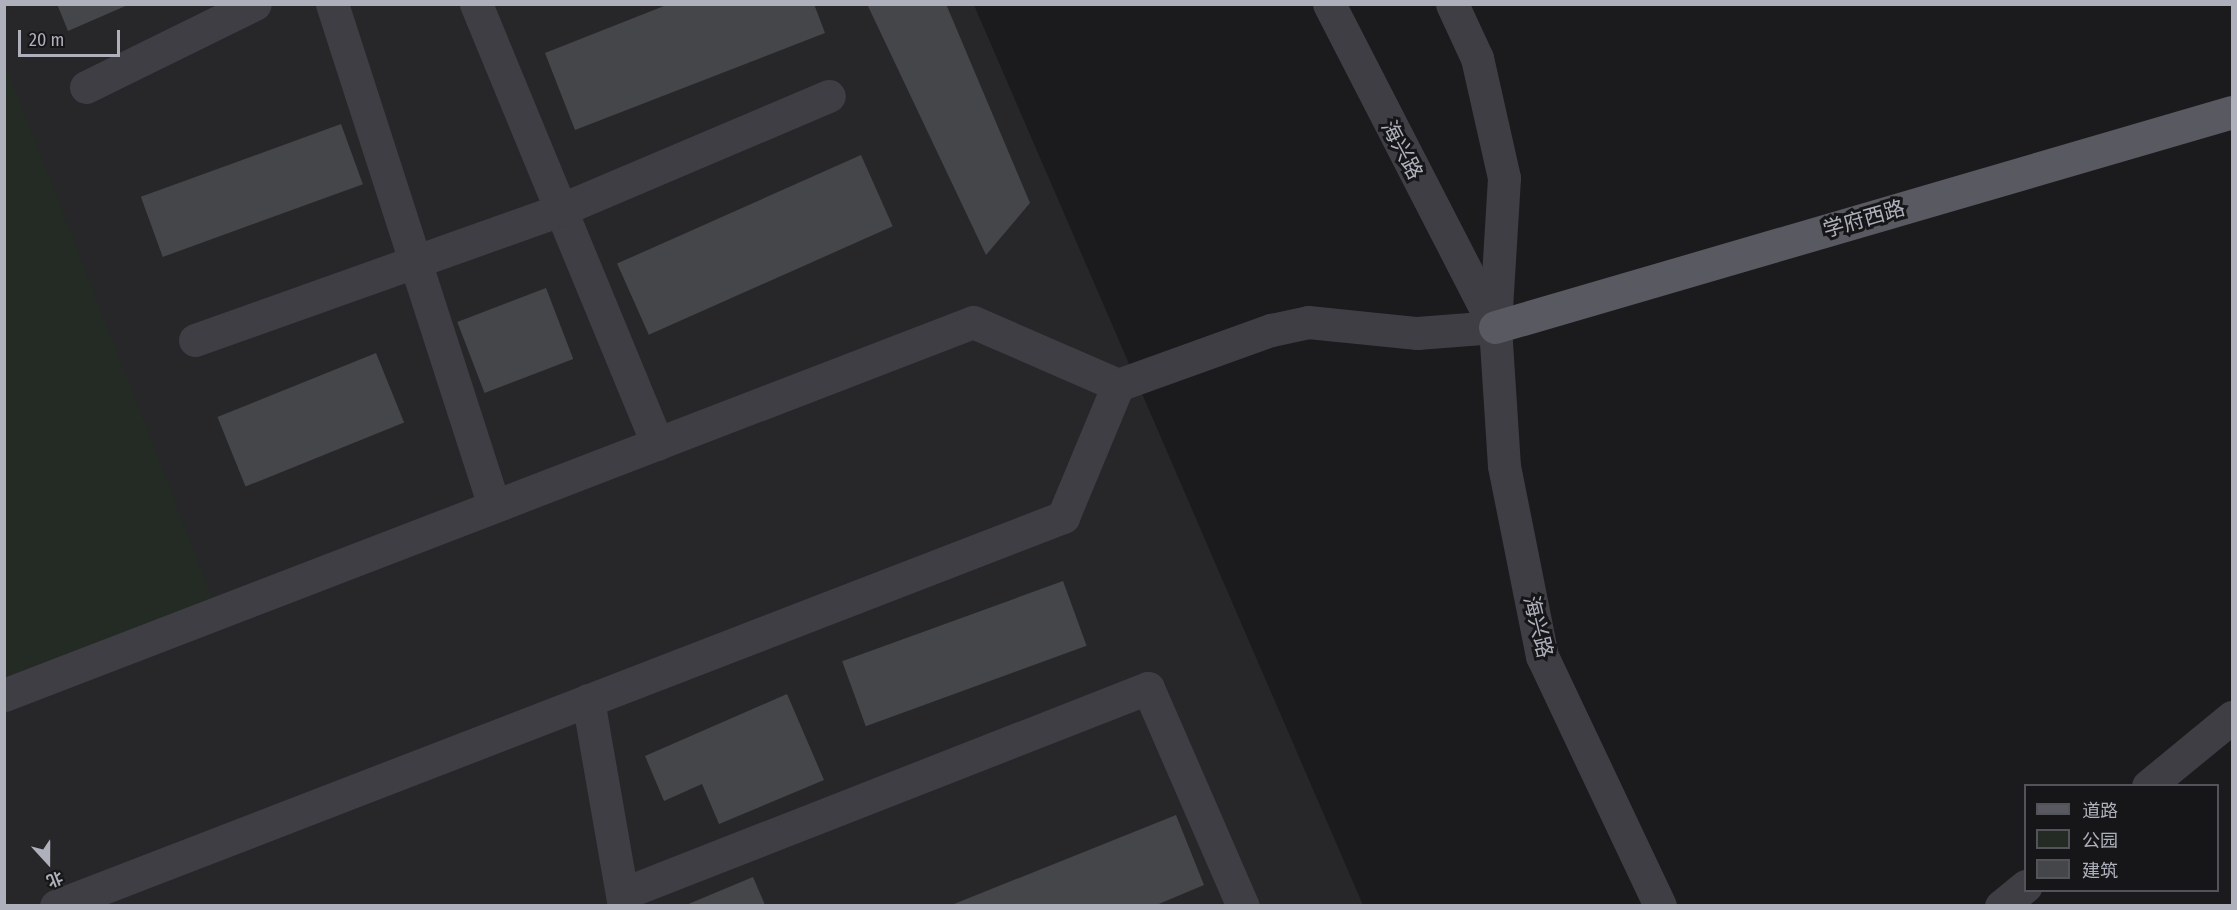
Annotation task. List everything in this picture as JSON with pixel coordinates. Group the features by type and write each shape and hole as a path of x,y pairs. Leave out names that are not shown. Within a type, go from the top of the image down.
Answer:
{"main road":[{"name":"学府西路","path":"1495,327 2232,112"}],"street":[{"path":"86,87 255,4"},
{"path":"332,4 494,506"},
{"path":"476,4 657,444"},
{"name":"海兴路","path":"1329,4 1495,327"},
{"name":"海兴路","path":"1452,4 1478,58 1504,178 1495,327 1504,466 1542,656 1660,906"},
{"path":"195,340 560,210 829,96"},
{"path":"4,694 973,322 1118,385 1271,330 1308,322 1417,333 1495,327"},
{"path":"56,906 1063,517 1118,385"},
{"path":"588,700 623,900 1148,688 1243,906"},
{"path":"2150,784 2232,717"},
{"path":"2001,906 2024,887"}],"shaded area":[{"path":"5,4 974,5 1363,905 5,906"}],"green space":[{"path":"4,61 218,612 4,695"}],"building":[{"path":"57,4 130,4 68,31"},
{"path":"669,4 814,4 825,33 575,130 545,53"},
{"path":"867,4 946,4 1030,203 986,255"},
{"path":"341,124 363,184 163,257 141,197"},
{"path":"861,155 893,226 649,335 617,264"},
{"path":"546,288 573,359 485,393 457,322"},
{"path":"376,353 404,423 246,487 217,417"},
{"path":"1063,581 1087,646 866,726 842,661"},
{"path":"787,694 824,780 719,824 702,784 664,801 645,756"},
{"path":"1176,815 1204,885 1154,906 949,906"},
{"path":"753,877 765,905 686,905"}]}
